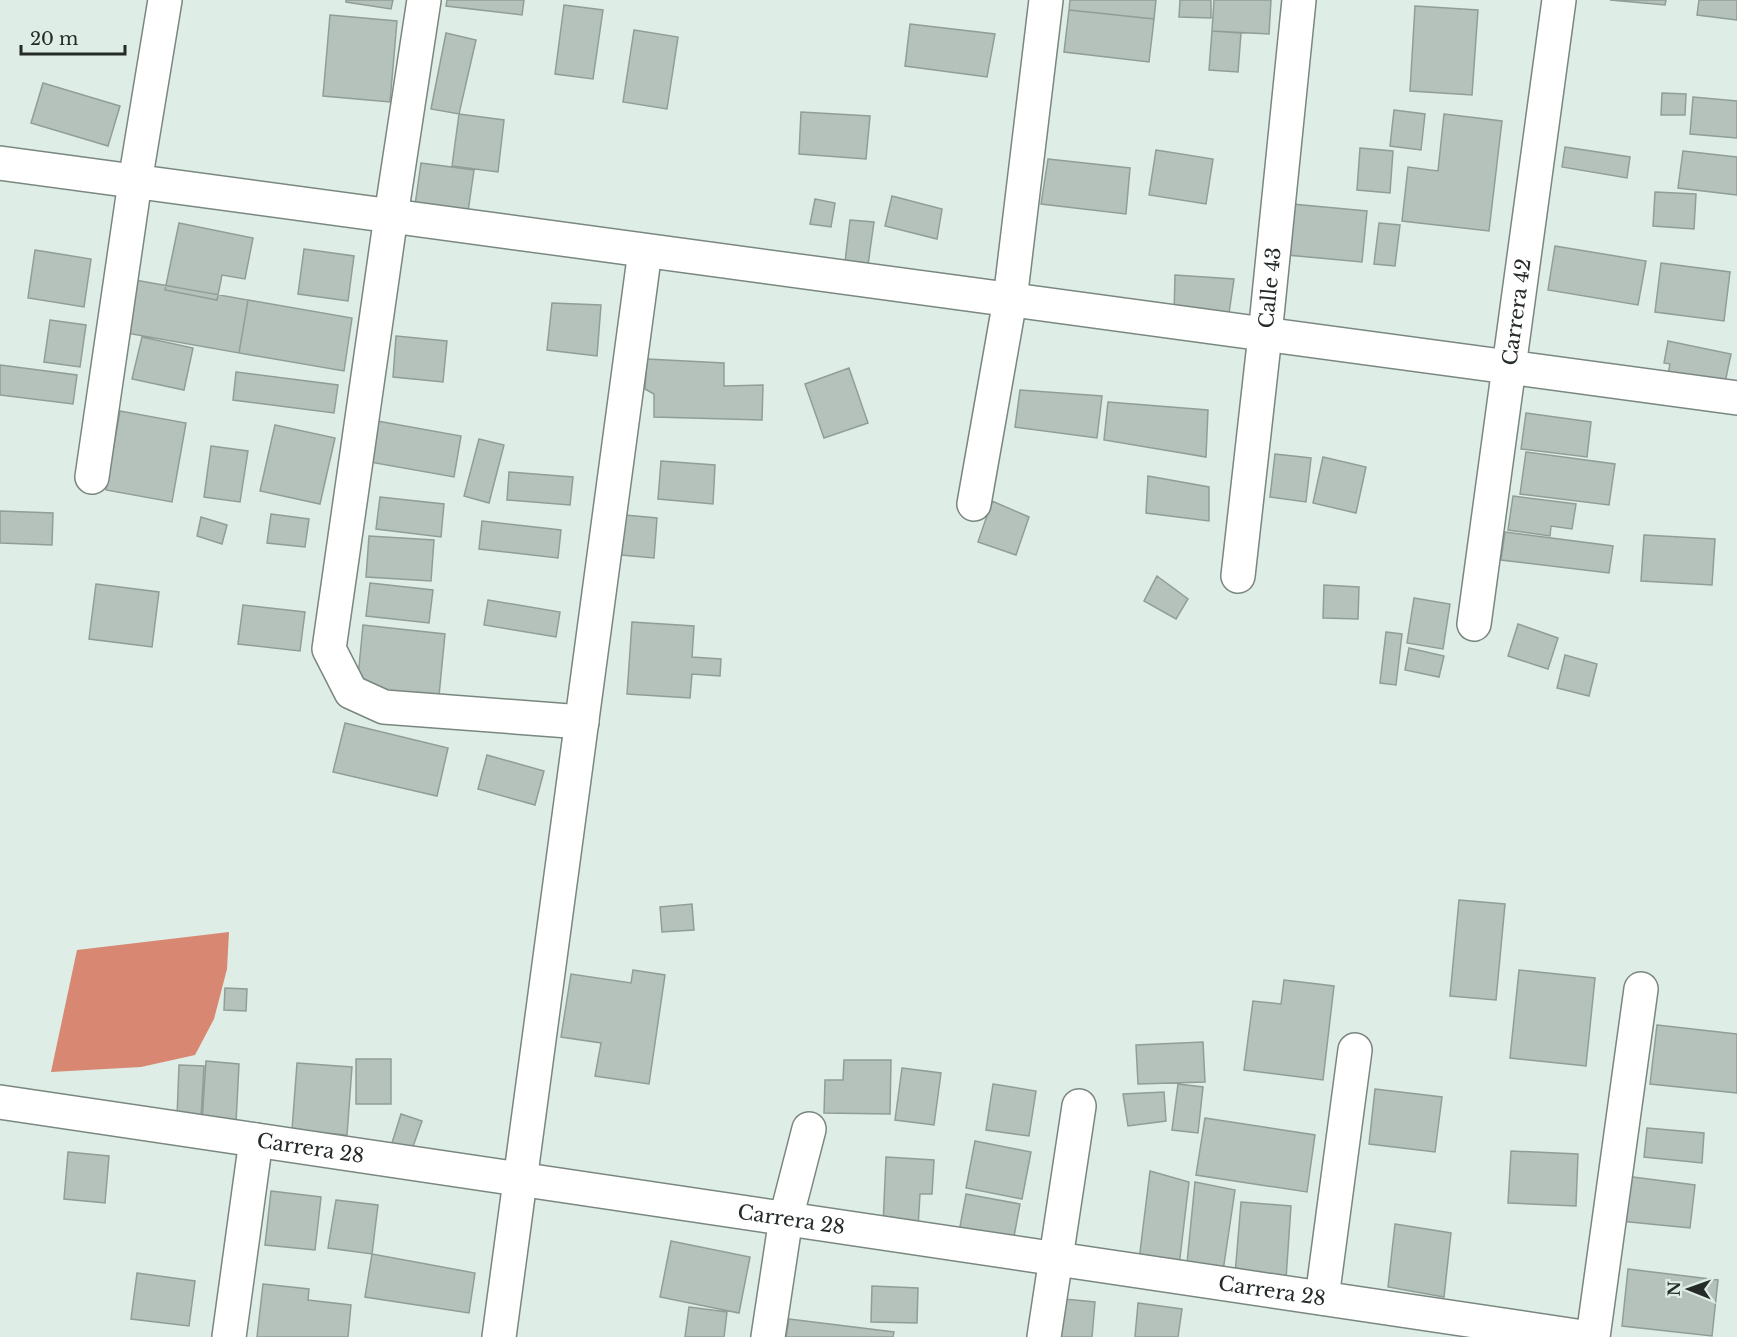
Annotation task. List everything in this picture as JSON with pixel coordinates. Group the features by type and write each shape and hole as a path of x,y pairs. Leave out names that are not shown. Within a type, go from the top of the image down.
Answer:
{"street":[{"path":"92,477 135,182 165,0"},
{"path":"424,0 329,649 351,692 384,707 582,722"},
{"path":"974,504 1010,300 1046,0"},
{"name":"Calle 43","path":"1238,576 1299,0"},
{"name":"Carrera 42","path":"1474,624 1559,0"},
{"path":"0,163 1737,398"},
{"path":"499,1337 645,251"},
{"path":"1593,1337 1641,989"},
{"path":"1322,1298 1355,1050"},
{"name":"Carrera 28","path":"0,1102 1582,1337"},
{"path":"1044,1337 1079,1106"},
{"path":"768,1337 786,1218 809,1129"},
{"path":"229,1337 256,1140"}],"shaded area":[{"path":"229,932 227,969 214,1019 195,1055 141,1067 51,1072 77,950"}],"building":[{"path":"346,0 393,0 391,9 346,2"},
{"path":"447,0 524,0 522,15 446,6"},
{"path":"1070,0 1156,0 1154,19 1069,10"},
{"path":"1180,0 1211,0 1211,18 1179,17"},
{"path":"1214,0 1271,0 1269,34 1212,31"},
{"path":"1610,0 1666,0 1665,5"},
{"path":"1699,0 1737,0 1737,20 1697,15"},
{"path":"564,5 603,10 593,79 555,74"},
{"path":"1415,6 1478,10 1472,95 1410,91"},
{"path":"1069,10 1154,19 1149,62 1064,52"},
{"path":"330,15 397,21 390,102 323,96"},
{"path":"910,24 995,34 987,77 905,66"},
{"path":"634,30 678,37 667,109 623,102"},
{"path":"1212,31 1241,33 1238,72 1209,70"},
{"path":"446,33 476,40 459,114 431,109"},
{"path":"43,83 120,106 108,146 31,123"},
{"path":"1662,93 1686,94 1685,115 1661,115"},
{"path":"1693,97 1737,101 1737,138 1690,134"},
{"path":"1394,110 1425,114 1421,150 1390,146"},
{"path":"801,112 870,116 866,159 799,154"},
{"path":"459,114 504,120 498,172 452,166"},
{"path":"1444,114 1502,121 1489,231 1402,221 1408,167 1438,171"},
{"path":"1565,147 1630,157 1627,178 1562,167"},
{"path":"1360,148 1393,151 1390,193 1357,190"},
{"path":"1156,150 1213,159 1206,204 1149,195"},
{"path":"1683,151 1737,157 1737,195 1678,188"},
{"path":"1048,159 1130,168 1126,214 1041,204"},
{"path":"421,163 474,170 467,219 414,212"},
{"path":"1655,192 1696,194 1694,229 1653,226"},
{"path":"892,196 942,209 937,239 885,226"},
{"path":"815,199 835,203 831,227 810,224"},
{"path":"1292,204 1367,211 1362,262 1287,255"},
{"path":"850,220 874,222 868,265 845,262"},
{"path":"179,223 253,238 245,279 222,275 217,300 165,290"},
{"path":"1379,223 1400,225 1395,266 1374,264"},
{"path":"1555,246 1646,261 1638,305 1548,290"},
{"path":"304,249 354,256 348,301 298,294"},
{"path":"35,250 91,259 84,307 28,298"},
{"path":"1661,263 1730,272 1724,321 1655,312"},
{"path":"1175,275 1234,279 1228,320 1174,314"},
{"path":"135,280 248,300 239,353 126,333"},
{"path":"248,300 352,318 344,371 239,353"},
{"path":"552,303 601,305 597,356 547,350"},
{"path":"50,320 86,325 80,367 44,362"},
{"path":"396,336 447,341 443,382 393,377"},
{"path":"142,337 193,348 184,390 132,379"},
{"path":"1668,341 1731,354 1723,392 1667,380 1670,364 1664,363"},
{"path":"647,359 724,363 724,386 763,385 762,420 654,417 654,394 645,389"},
{"path":"0,365 77,375 73,404 0,395"},
{"path":"849,368 868,423 824,438 805,384"},
{"path":"236,372 338,385 334,413 233,400"},
{"path":"1020,390 1102,396 1097,438 1015,427"},
{"path":"1108,402 1208,410 1206,457 1104,440"},
{"path":"120,411 186,423 172,502 106,490"},
{"path":"1526,413 1591,422 1587,457 1521,449"},
{"path":"372,420 461,436 454,477 364,461"},
{"path":"275,425 335,438 320,504 260,491"},
{"path":"479,439 504,445 489,503 464,496"},
{"path":"211,446 248,451 240,502 204,497"},
{"path":"1526,452 1615,464 1609,505 1520,494"},
{"path":"1275,454 1311,458 1306,502 1270,497"},
{"path":"1323,457 1366,467 1356,513 1313,503"},
{"path":"661,461 715,465 713,504 658,499"},
{"path":"509,472 573,477 570,505 507,500"},
{"path":"1148,476 1209,487 1209,521 1146,513"},
{"path":"1513,496 1576,504 1572,529 1551,526 1550,536 1508,530"},
{"path":"380,497 444,504 441,537 376,529"},
{"path":"992,501 1029,517 1016,555 978,542"},
{"path":"0,511 53,513 52,545 0,543"},
{"path":"271,514 309,519 305,547 267,543"},
{"path":"625,515 657,518 654,558 621,555"},
{"path":"201,517 227,525 222,544 197,536"},
{"path":"482,521 561,530 558,558 479,549"},
{"path":"1505,532 1613,546 1609,573 1501,560"},
{"path":"1644,535 1715,539 1712,585 1641,581"},
{"path":"369,536 434,540 431,581 366,577"},
{"path":"1157,576 1188,599 1176,619 1144,601"},
{"path":"370,583 433,590 429,623 366,616"},
{"path":"96,584 159,592 152,647 89,639"},
{"path":"1324,585 1359,587 1358,619 1323,618"},
{"path":"1414,598 1450,604 1443,649 1407,643"},
{"path":"488,600 560,612 556,637 484,625"},
{"path":"243,605 305,612 300,651 238,644"},
{"path":"632,622 694,626 692,657 721,659 720,676 692,674 690,698 627,694"},
{"path":"1518,624 1558,638 1548,669 1508,656"},
{"path":"363,625 445,634 439,696 357,688"},
{"path":"1386,632 1402,634 1396,685 1380,683"},
{"path":"1409,648 1444,656 1439,677 1405,670"},
{"path":"1565,655 1597,664 1589,696 1557,688"},
{"path":"345,723 448,748 437,796 333,772"},
{"path":"487,755 544,771 535,805 478,789"},
{"path":"1459,900 1505,904 1496,1000 1450,996"},
{"path":"692,904 694,930 662,932 660,907"},
{"path":"633,970 665,975 649,1084 595,1076 601,1043 561,1037 571,974 631,983"},
{"path":"1519,970 1595,978 1586,1066 1510,1058"},
{"path":"1284,980 1334,986 1323,1080 1244,1070 1253,1001 1281,1004"},
{"path":"225,988 247,989 246,1011 224,1010"},
{"path":"1657,1025 1737,1034 1737,1093 1650,1084"},
{"path":"1203,1042 1205,1082 1138,1084 1136,1045"},
{"path":"356,1059 391,1059 391,1104 356,1104"},
{"path":"844,1060 891,1060 890,1114 824,1113 825,1080 843,1080"},
{"path":"206,1061 239,1064 236,1123 202,1122"},
{"path":"297,1063 352,1067 347,1135 292,1130"},
{"path":"179,1065 204,1066 201,1118 177,1117"},
{"path":"902,1068 941,1073 934,1125 895,1120"},
{"path":"993,1084 1036,1091 1029,1136 986,1130"},
{"path":"1178,1084 1203,1087 1198,1133 1172,1130"},
{"path":"1375,1089 1442,1097 1435,1152 1369,1144"},
{"path":"1164,1092 1166,1121 1128,1126 1123,1094"},
{"path":"401,1114 422,1121 411,1152 391,1146"},
{"path":"1205,1118 1315,1135 1307,1192 1196,1175"},
{"path":"1647,1128 1704,1133 1702,1163 1644,1157"},
{"path":"975,1141 1031,1152 1022,1199 966,1188"},
{"path":"1511,1151 1578,1154 1576,1206 1508,1203"},
{"path":"68,1152 109,1156 105,1203 64,1199"},
{"path":"886,1157 934,1160 932,1194 920,1194 918,1228 883,1226"},
{"path":"1150,1171 1189,1182 1179,1266 1139,1260"},
{"path":"1625,1176 1695,1185 1690,1228 1620,1221"},
{"path":"1195,1182 1235,1190 1223,1271 1187,1263"},
{"path":"271,1191 321,1197 315,1250 265,1245"},
{"path":"966,1194 1020,1204 1013,1242 959,1232"},
{"path":"336,1200 378,1205 372,1254 328,1248"},
{"path":"1241,1202 1291,1206 1286,1279 1235,1275"},
{"path":"1395,1224 1451,1233 1444,1297 1388,1287"},
{"path":"671,1241 750,1257 739,1313 660,1297"},
{"path":"372,1254 475,1273 469,1313 365,1297"},
{"path":"1628,1269 1718,1280 1712,1336 1622,1326"},
{"path":"137,1273 195,1281 189,1326 131,1319"},
{"path":"263,1284 309,1289 308,1300 351,1305 348,1337 257,1337"},
{"path":"872,1286 918,1288 917,1323 871,1322"},
{"path":"1064,1299 1095,1302 1092,1337 1061,1337"},
{"path":"1138,1303 1182,1309 1178,1337 1135,1337"},
{"path":"689,1307 727,1312 724,1337 685,1337"},
{"path":"789,1319 894,1332 893,1337 786,1337"}]}
